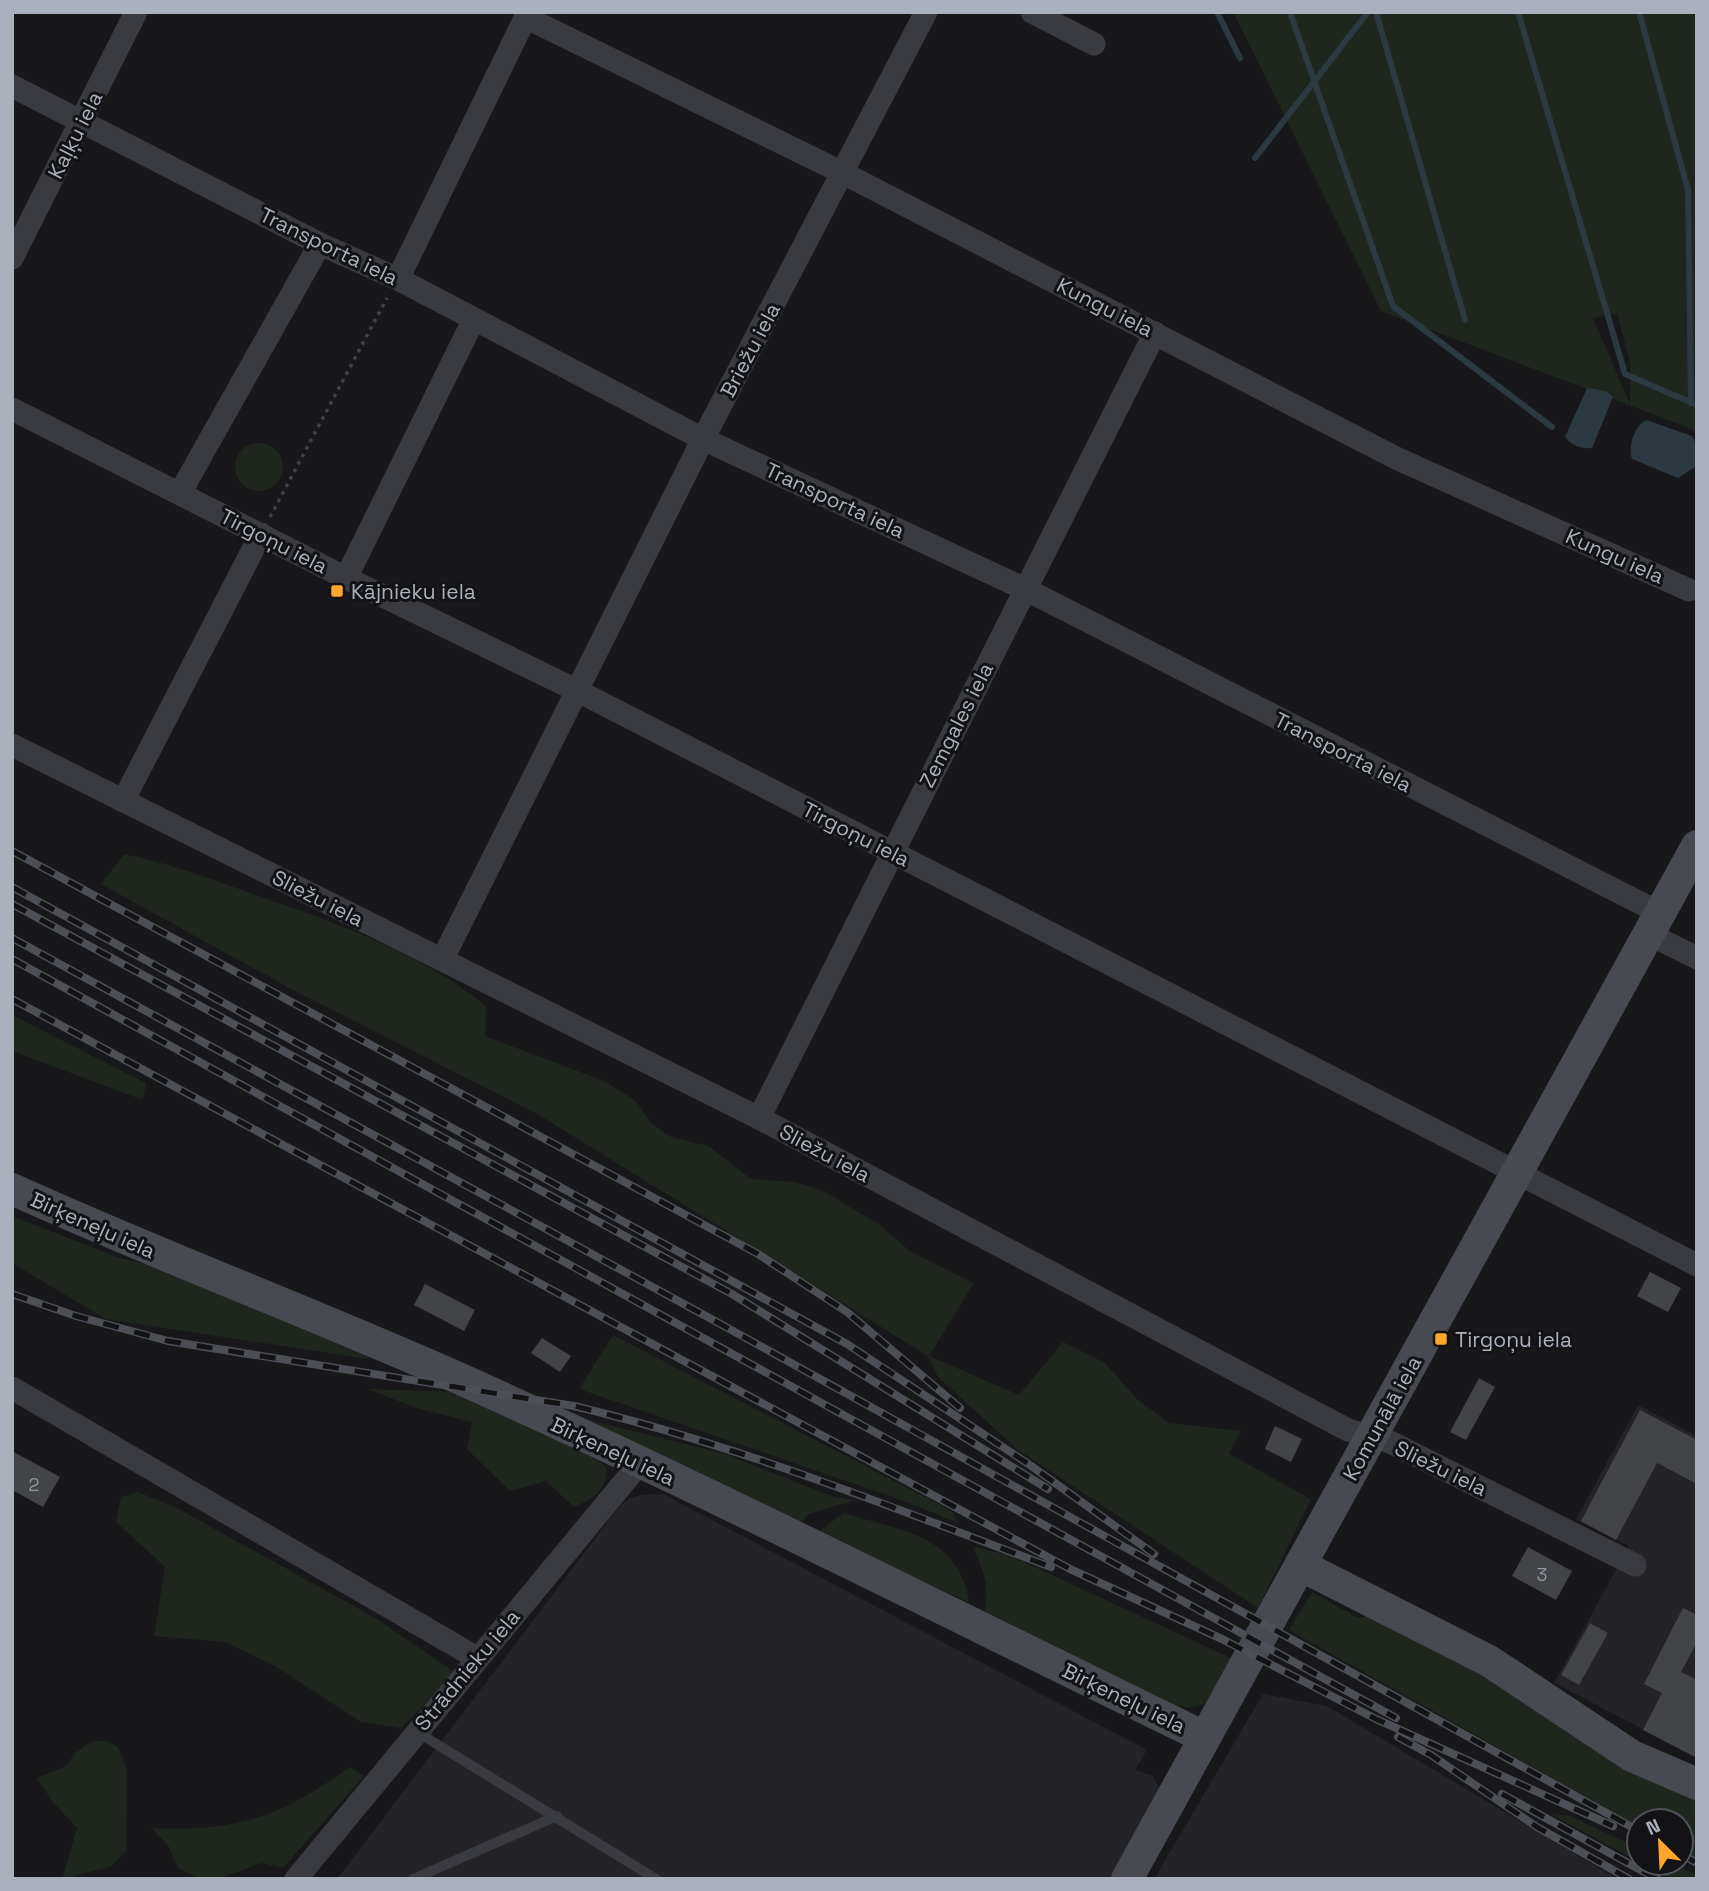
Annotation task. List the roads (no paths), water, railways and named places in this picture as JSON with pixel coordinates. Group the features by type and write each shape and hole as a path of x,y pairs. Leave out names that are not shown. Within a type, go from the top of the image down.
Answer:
{"main road":[{"name":"Komunālā iela","path":"1126,1879 1697,846"},
{"name":"Birķeneļu iela","path":"12,1189 138,1246 363,1336 640,1463 1204,1737"},
{"path":"1300,1565 1489,1661 1632,1755 1697,1784"}],"street":[{"name":"Kaļķu iela","path":"12,258 136,12"},
{"name":"Briežu iela","path":"442,960 703,439 926,12"},
{"path":"1032,12 1094,44"},
{"name":"Kungu iela","path":"526,15 843,173 1396,458 1689,590"},
{"path":"398,279 526,15"},
{"name":"Transporta iela","path":"12,86 320,244 398,279 473,321 703,439 1025,589 1654,923 1697,958"},
{"path":"180,493 320,244"},
{"path":"346,578 473,321"},
{"name":"Zemgales iela","path":"759,1118 1155,333"},
{"name":"Tirgoņu iela","path":"12,409 346,578 579,691 1697,1265"},
{"path":"123,801 261,534"},
{"name":"Sliežu iela","path":"12,745 759,1118 1348,1430 1390,1442 1635,1565"},
{"path":"12,1388 477,1658"},
{"name":"Strādnieku iela","path":"296,1879 640,1463"}],"lane":[{"path":"416,1731 656,1879"},
{"path":"413,1879 557,1816"}],"waterway":[{"path":"1217,12 1240,58"},
{"path":"1290,12 1393,306 1552,427"},
{"path":"1255,158 1368,12"},
{"path":"1376,12 1465,320"},
{"path":"1518,12 1625,374 1697,405"},
{"path":"1639,12 1688,190 1691,403"}],"railway":[{"path":"12,851 758,1254 847,1312 960,1408"},
{"path":"12,887 847,1344 1030,1465 1154,1554"},
{"path":"12,904 732,1294 1048,1489"},
{"path":"12,938 715,1321 1625,1823"},
{"path":"12,959 1396,1718"},
{"path":"12,999 1070,1569 1222,1639 1376,1719 1613,1826"},
{"path":"12,1294 76,1316 168,1341 574,1406 635,1422 696,1439 815,1479 1051,1567"},
{"path":"1398,1737 1431,1755 1537,1827 1629,1879"},
{"path":"1502,1794 1657,1879"}],"place":[{"name":"Kājnieku iela","path":"337,591"},
{"name":"Tirgoņu iela","path":"1441,1339"}]}
